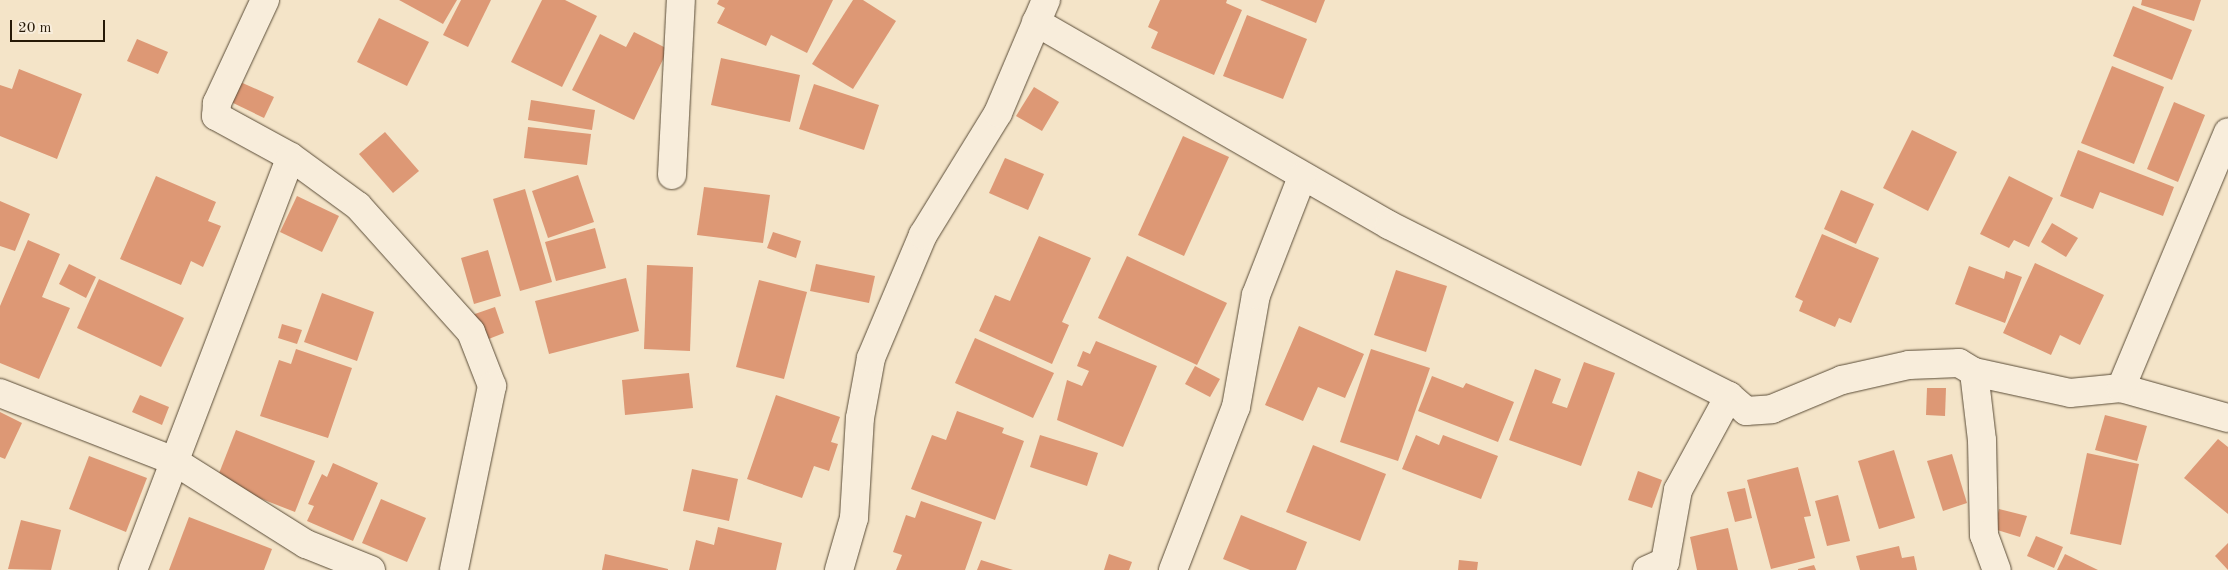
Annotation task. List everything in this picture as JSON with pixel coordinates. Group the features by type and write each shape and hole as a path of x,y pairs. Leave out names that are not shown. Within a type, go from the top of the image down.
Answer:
{"street":[{"path":"265,0 217,102 216,116 291,156 358,206 471,332 492,386 454,570"},
{"path":"672,175 681,0"},
{"path":"839,570 854,518 860,418 871,358 923,235 998,113 1041,11 1302,177 1729,396 1746,412 1772,409 1842,380 1909,365 1959,363 1974,372 2070,393 2121,388 2228,418"},
{"path":"2121,388 2228,132"},
{"path":"133,570 291,156"},
{"path":"1173,570 1236,407 1256,294 1302,177"},
{"path":"1974,372 1982,440 1984,535 1997,570"},
{"path":"0,393 174,461 306,544 371,570"},
{"path":"1660,567 1678,490 1729,396"}],"building":[{"path":"399,0 457,0 443,24"},
{"path":"461,0 491,0 468,47 443,35"},
{"path":"542,0 565,0 597,16 562,87 511,62"},
{"path":"719,0 833,0 807,53 771,35 766,46 717,23 725,8 717,4"},
{"path":"853,0 863,0 896,21 853,89 812,64"},
{"path":"1160,0 1227,0 1226,3 1242,10 1214,75 1151,48 1158,32 1148,27"},
{"path":"1260,0 1325,0 1316,23"},
{"path":"2142,0 2201,0 2194,21 2141,5"},
{"path":"2133,6 2192,30 2172,80 2113,56"},
{"path":"1247,15 1307,39 1283,99 1223,76"},
{"path":"379,18 429,42 407,86 357,62"},
{"path":"634,32 668,49 634,120 572,90 600,34 626,47"},
{"path":"137,39 168,52 158,74 127,61"},
{"path":"721,58 800,75 790,122 711,105"},
{"path":"2112,66 2164,87 2134,164 2081,143"},
{"path":"19,69 82,94 57,159 0,136 0,85 12,89"},
{"path":"238,81 274,97 264,118 229,101"},
{"path":"814,84 879,105 864,150 799,129"},
{"path":"1034,87 1059,102 1042,131 1016,116"},
{"path":"531,100 595,110 592,130 528,120"},
{"path":"2174,102 2205,115 2178,182 2147,169"},
{"path":"528,127 591,134 587,165 524,158"},
{"path":"1912,130 1957,152 1928,211 1883,188"},
{"path":"385,132 419,171 393,193 359,154"},
{"path":"1183,136 1229,157 1184,256 1138,235"},
{"path":"2078,150 2174,187 2163,216 2100,192 2093,209 2060,196"},
{"path":"1005,158 1044,174 1028,210 989,193"},
{"path":"578,175 594,222 548,238 532,191"},
{"path":"156,176 216,202 208,221 221,226 203,267 191,261 181,285 120,259"},
{"path":"2009,176 2053,198 2029,247 2014,240 2009,248 1980,234"},
{"path":"704,187 770,195 763,243 697,235"},
{"path":"525,189 552,282 520,291 493,199"},
{"path":"1841,190 1874,204 1856,244 1824,229"},
{"path":"297,196 339,216 322,252 280,232"},
{"path":"0,201 30,214 15,251 0,246"},
{"path":"2052,223 2078,238 2066,257 2041,242"},
{"path":"595,228 606,268 556,281 545,242"},
{"path":"773,232 801,241 796,258 767,248"},
{"path":"1822,234 1879,258 1851,323 1839,318 1835,327 1799,311 1803,301 1795,297"},
{"path":"1039,236 1091,258 1062,322 1069,325 1052,364 979,331 995,295 1010,301"},
{"path":"28,240 60,254 42,297 70,308 39,379 0,363 0,306"},
{"path":"488,250 501,296 474,304 461,258"},
{"path":"1127,256 1227,303 1197,365 1098,318"},
{"path":"2035,263 2104,295 2080,345 2060,335 2051,355 2003,333"},
{"path":"69,264 96,277 86,298 59,284"},
{"path":"816,264 875,276 869,303 810,291"},
{"path":"647,265 693,267 690,351 644,349"},
{"path":"1969,266 2004,279 2006,271 2022,277 2005,323 1955,304"},
{"path":"1396,270 1447,286 1426,352 1374,335"},
{"path":"626,278 639,331 549,354 535,301"},
{"path":"99,279 184,318 161,367 77,328"},
{"path":"759,280 807,292 784,379 736,367"},
{"path":"322,293 374,312 357,361 304,342"},
{"path":"495,307 504,333 481,342 472,315"},
{"path":"282,324 302,330 297,344 278,338"},
{"path":"1299,326 1364,354 1345,398 1318,387 1303,421 1265,405"},
{"path":"975,338 1054,373 1033,418 955,383"},
{"path":"1096,341 1157,366 1123,447 1057,420 1067,380 1082,386 1089,371 1077,366 1083,351 1090,354"},
{"path":"296,349 352,368 328,438 260,416 279,360 291,364"},
{"path":"1371,349 1430,368 1398,461 1340,442"},
{"path":"1584,362 1615,373 1581,466 1509,440 1535,369 1561,379 1552,403 1567,408"},
{"path":"1195,366 1220,379 1210,397 1185,384"},
{"path":"689,373 693,408 625,415 622,380"},
{"path":"1432,376 1463,388 1466,383 1514,402 1498,442 1418,411"},
{"path":"1927,388 1946,388 1945,416 1926,415"},
{"path":"140,395 169,407 162,425 132,412"},
{"path":"776,395 840,417 831,442 838,444 829,471 814,466 802,498 747,479"},
{"path":"957,411 1004,428 1002,433 1024,441 995,520 911,489 932,435 946,440"},
{"path":"0,412 22,423 5,459 0,457"},
{"path":"2105,415 2147,426 2137,461 2095,450"},
{"path":"236,430 315,461 295,512 216,481"},
{"path":"1040,435 1098,453 1087,486 1030,467"},
{"path":"1416,435 1439,445 1443,435 1498,456 1481,499 1402,469"},
{"path":"2218,439 2228,447 2228,514 2184,478"},
{"path":"1313,445 1386,474 1360,541 1286,512"},
{"path":"1894,450 1915,518 1879,529 1858,461"},
{"path":"2087,453 2139,464 2121,545 2070,534"},
{"path":"1952,454 1967,503 1943,511 1927,461"},
{"path":"89,456 147,478 126,532 69,509"},
{"path":"333,463 378,483 353,541 307,521 314,506 308,504 322,474 327,477"},
{"path":"1798,467 1811,516 1804,517 1815,558 1771,569 1747,480"},
{"path":"692,469 738,479 729,521 683,511"},
{"path":"1638,471 1662,480 1652,508 1628,500"},
{"path":"1745,488 1752,518 1735,522 1727,492"},
{"path":"1838,495 1850,541 1827,546 1815,501"},
{"path":"381,499 426,518 407,562 362,543"},
{"path":"921,501 982,522 965,570 896,570 902,555 893,552 906,515 915,518"},
{"path":"1999,509 2027,516 2020,537 1994,529"},
{"path":"1241,515 1307,542 1296,570 1250,570 1223,559"},
{"path":"189,517 272,549 264,570 169,570"},
{"path":"21,520 61,530 51,570 8,569"},
{"path":"718,527 782,543 776,570 689,570 696,540 714,545"},
{"path":"1728,528 1738,570 1697,570 1690,537"},
{"path":"2036,536 2063,547 2054,568 2027,556"},
{"path":"2228,543 2228,570 2215,556"},
{"path":"1899,546 1902,558 1914,556 1917,570 1860,570 1856,556"},
{"path":"605,554 668,569 668,570 602,570"},
{"path":"1109,554 1132,562 1129,570 1104,570"},
{"path":"2065,554 2098,570 2057,570"},
{"path":"981,560 1013,570 977,570"},
{"path":"1459,560 1478,562 1477,570 1458,570"},
{"path":"1814,565 1816,570 1798,570 1798,569"}]}
